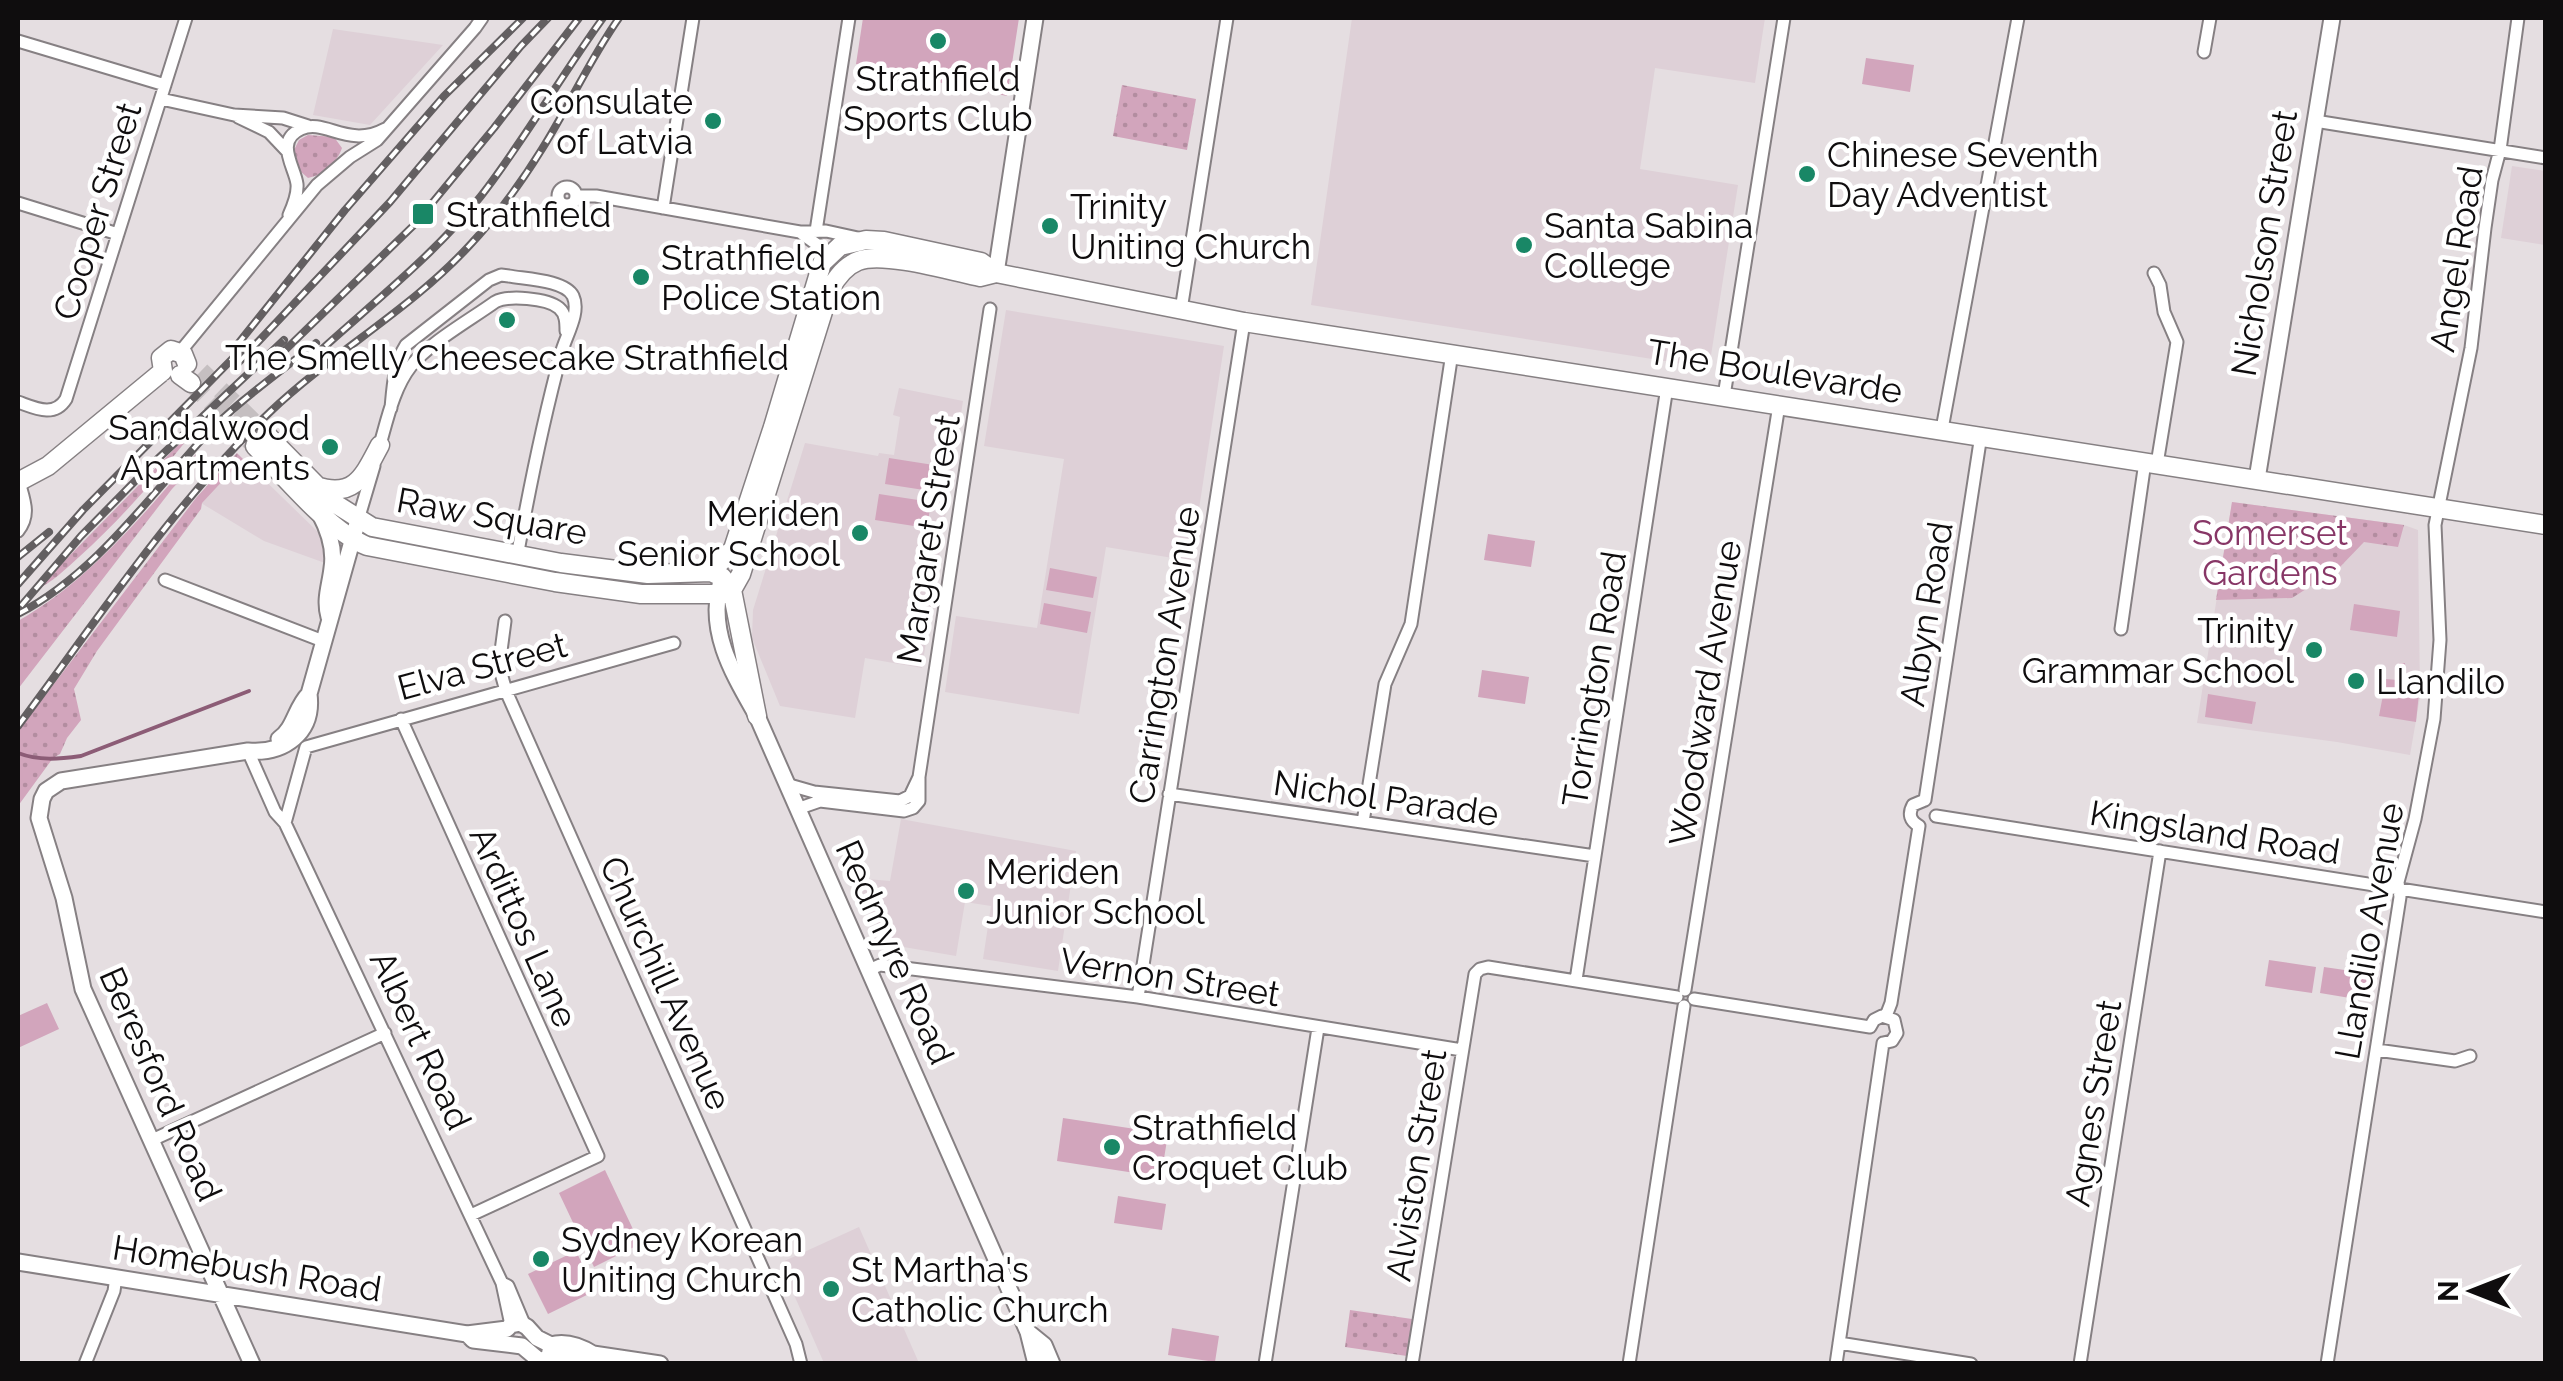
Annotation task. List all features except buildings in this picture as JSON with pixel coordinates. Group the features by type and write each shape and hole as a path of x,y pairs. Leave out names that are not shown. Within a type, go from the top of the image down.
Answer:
{"main road":[{"path":"996,273 1035,18"},
{"name":"Nicholson Street","path":"2257,478 2332,18"},
{"path":"757,716 737,610 725,582 732,548 822,263 840,246 866,240"},
{"name":"The Boulevarde","path":"866,240 981,262 996,273 1244,322 2546,525"},
{"path":"830,254 842,259 875,253 891,259"},
{"name":"The Boulevarde","path":"856,261 891,259 980,277 996,273"},
{"name":"Redmyre Road","path":"856,261 841,272 830,289 725,582 719,636 1028,1332 1036,1364"},
{"path":"18,482 48,466 183,369"},
{"name":"Raw Square","path":"260,440 338,506 378,529 517,555 725,582 672,595 601,590 372,547 353,540 316,508 260,440"},
{"path":"316,486 337,491 350,488 380,444"},
{"path":"316,508 333,548 326,595 330,621"},
{"path":"248,751 262,752 288,744 302,730 358,520"},
{"path":"248,751 288,732 300,703 309,694"},
{"path":"306,747 307,718"},
{"name":"Beresford Road","path":"248,751 61,782 46,791 40,808 40,827 64,898 83,990 252,1364"},
{"name":"Homebush Road","path":"18,1262 467,1334 473,1340 513,1330 537,1338 546,1357 572,1345 593,1354 660,1364"},
{"name":"Redmyre Road","path":"1028,1332 1044,1346 1052,1364"}],"street":[{"name":"Cooper Street","path":"18,402 49,410 58,408 66,399 186,18"},
{"path":"279,231 317,185 378,140 482,18"},
{"path":"662,208 693,18"},
{"path":"816,231 850,18"},
{"path":"1181,310 1226,18"},
{"path":"1724,396 1784,18"},
{"path":"1942,429 2018,18"},
{"path":"2204,52 2210,18"},
{"name":"Angel Road","path":"2440,508 2471,348 2487,212 2500,150 2518,18"},
{"path":"18,41 165,85"},
{"path":"161,100 234,115 283,118 336,132 350,144 350,157"},
{"path":"183,369 292,209 297,181 287,151 269,132 234,115"},
{"path":"2315,121 2546,158"},
{"path":"344,136 371,135 388,126"},
{"path":"287,151 292,136 310,127"},
{"path":"297,181 317,185"},
{"name":"The Boulevarde","path":"576,196 596,196 866,240"},
{"path":"18,203 118,234"},
{"name":"The Boulevarde","path":"800,232 830,254"},
{"path":"2121,628 2177,342 2154,273"},
{"path":"391,408 394,374 406,345 488,280 504,275 565,287 570,292 575,304 573,321 553,382 514,574"},
{"path":"488,280 501,298"},
{"path":"358,520 391,408 404,376 416,360 501,298 554,305 566,321 565,339"},
{"name":"Margaret Street","path":"792,798 890,810 908,810 920,801 919,777 990,309"},
{"name":"Carrington Avenue","path":"1138,996 1244,322"},
{"path":"1363,822 1385,684 1412,624 1452,354"},
{"name":"Torrington Road","path":"1576,980 1666,387"},
{"name":"Woodward Avenue","path":"1630,1364 1779,404"},
{"name":"Albyn Road","path":"1925,800 1981,435"},
{"path":"18,482 26,507 18,530"},
{"name":"Llandilo Avenue","path":"2328,1364 2400,897 2398,882 2416,819 2434,718 2440,640 2435,525 2440,508"},
{"path":"165,580 323,641"},
{"name":"Churchill Avenue","path":"505,622 499,666 506,692 796,1344 801,1364"},
{"name":"Elva Street","path":"306,747 674,644"},
{"name":"Ardittos Lane","path":"401,719 598,1156 471,1215"},
{"path":"286,823 306,747"},
{"name":"Albert Road","path":"248,751 276,812 286,823 502,1283 508,1286 513,1330"},
{"path":"792,798 814,792 900,801 910,796 919,777"},
{"name":"Nichol Parade","path":"1169,794 1595,856"},
{"path":"1925,800 1935,808 1936,816 1928,826 1920,826 1912,821 1911,809 1916,802 1925,800"},
{"name":"Kingsland Road","path":"1936,816 2546,912"},
{"path":"1886,1016 1920,826"},
{"name":"Agnes Street","path":"2080,1364 2160,851"},
{"name":"Vernon Street","path":"869,970 880,966 1138,996 1462,1050"},
{"name":"Alviston Street","path":"1412,1364 1475,974 1488,967 1576,980"},
{"path":"1576,980 1870,1027"},
{"path":"1886,1016 1894,1020 1898,1033 1892,1041 1883,1043 1873,1038 1870,1027 1874,1020 1886,1016"},
{"path":"1265,1364 1318,1028"},
{"path":"152,1140 385,1033"},
{"path":"1836,1364 1883,1043"},
{"path":"2376,1050 2456,1061 2470,1056"},
{"path":"85,1364 116,1277"},
{"path":"1839,1342 1971,1364"}],"shaded area":[{"name":"Santa Sabina College","path":"1352,18 1765,18 1755,83 1655,68 1640,169 1738,185 1709,368 1311,305"},
{"path":"333,29 443,45 370,125 313,115"},
{"path":"2512,166 2545,171 2545,245 2501,238"},
{"path":"1006,310 1224,346 1191,561 1106,547 1079,714 945,692 956,616 1037,628 1064,459 984,446"},
{"name":"Meriden Senior School","path":"899,388 963,401 922,668 865,658 855,718 780,706 752,638 753,610 805,443 878,456 894,455 900,417 893,415"},
{"path":"243,459 318,532 325,563 264,541 201,503"},
{"name":"Trinity Grammar School","path":"2232,502 2418,530 2420,697 2410,755 2197,723"},
{"name":"Meriden Junior School","path":"901,819 1076,851 1058,971 983,959 991,906 965,902 956,956 886,944 856,878 890,881"},
{"path":"859,1227 919,1363 824,1363 780,1263"}],"green space":[{"name":"Strathfield Sports Club","path":"863,18 1019,18 1007,96 856,64"},
{"path":"1866,58 1914,65 1910,92 1862,84"},
{"path":"1122,85 1196,99 1187,150 1113,136"},
{"path":"308,135 334,137 342,148 329,168 308,178 300,171 294,150 299,140"},
{"path":"184,439 161,472 108,530 64,571 36,590"},
{"path":"237,453 243,459 202,503 97,651 74,689 81,720 60,754 18,806 18,731 196,498"},
{"path":"196,454 201,458 172,489 18,689 18,621 92,566"},
{"path":"889,458 940,466 937,492 885,484"},
{"path":"879,494 931,502 927,528 875,520"},
{"name":"Somerset Gardens","path":"2232,502 2404,525 2398,547 2364,542 2339,568 2292,598 2216,600"},
{"path":"1488,534 1535,541 1531,567 1484,560"},
{"path":"1050,568 1097,577 1093,598 1046,590"},
{"path":"1044,603 1091,612 1087,633 1040,624"},
{"path":"2354,604 2400,611 2397,637 2350,630"},
{"path":"2399,663 2405,663 2403,679 2420,683 2416,722 2379,716 2386,679 2397,680"},
{"path":"1482,670 1529,677 1525,704 1478,697"},
{"path":"2208,694 2256,702 2252,724 2205,717"},
{"path":"2269,960 2316,967 2312,993 2265,986"},
{"path":"2324,967 2372,974 2368,1001 2320,993"},
{"path":"47,1003 59,1029 18,1048 18,1016"},
{"name":"Strathfield Croquet Club","path":"1063,1118 1168,1134 1161,1177 1057,1161"},
{"path":"605,1170 640,1244 594,1267 559,1193"},
{"path":"1118,1196 1166,1204 1162,1230 1114,1223"},
{"path":"576,1251 595,1291 548,1314 528,1274"},
{"path":"1350,1310 1412,1319 1407,1356 1345,1347"},
{"path":"1172,1328 1219,1336 1215,1362 1168,1355"}],"waterway":[{"path":"18,753 41,758 81,756 249,691"}],"tunnel":[{"path":"201,371 266,434"},
{"path":"191,383 255,446"}],"railway":[{"path":"237,345 345,210 444,96 523,18"},
{"path":"238,363 390,202 548,18"},
{"path":"278,357 414,225 579,18"},
{"path":"309,361 462,219 513,152 603,18"},
{"path":"18,726 138,563 235,448 294,390 446,269 489,223 534,162 619,18"},
{"path":"21,606 81,536 148,468 284,340"},
{"path":"18,614 96,557 218,423 316,343"},
{"path":"18,584 83,510 242,349"},
{"path":"18,557 49,532"}],"place":[{"name":"Strathfield Sports Club","path":"938,41"},
{"name":"Consulate of Latvia","path":"713,121"},
{"name":"Chinese Seventh Day Adventist","path":"1807,174"},
{"name":"Strathfield","path":"423,214"},
{"name":"Trinity Uniting Church","path":"1050,226"},
{"name":"Santa Sabina College","path":"1524,245"},
{"name":"Strathfield Police Station","path":"641,277"},
{"name":"The Smelly Cheesecake Strathfield","path":"507,320"},
{"name":"Sandalwood Apartments","path":"330,447"},
{"name":"Meriden Senior School","path":"860,533"},
{"name":"Trinity Grammar School","path":"2314,650"},
{"name":"Llandilo","path":"2356,681"},
{"name":"Meriden Junior School","path":"966,891"},
{"name":"Strathfield Croquet Club","path":"1112,1147"},
{"name":"Sydney Korean Uniting Church","path":"541,1259"},
{"name":"St Martha's Catholic Church","path":"831,1289"}]}
